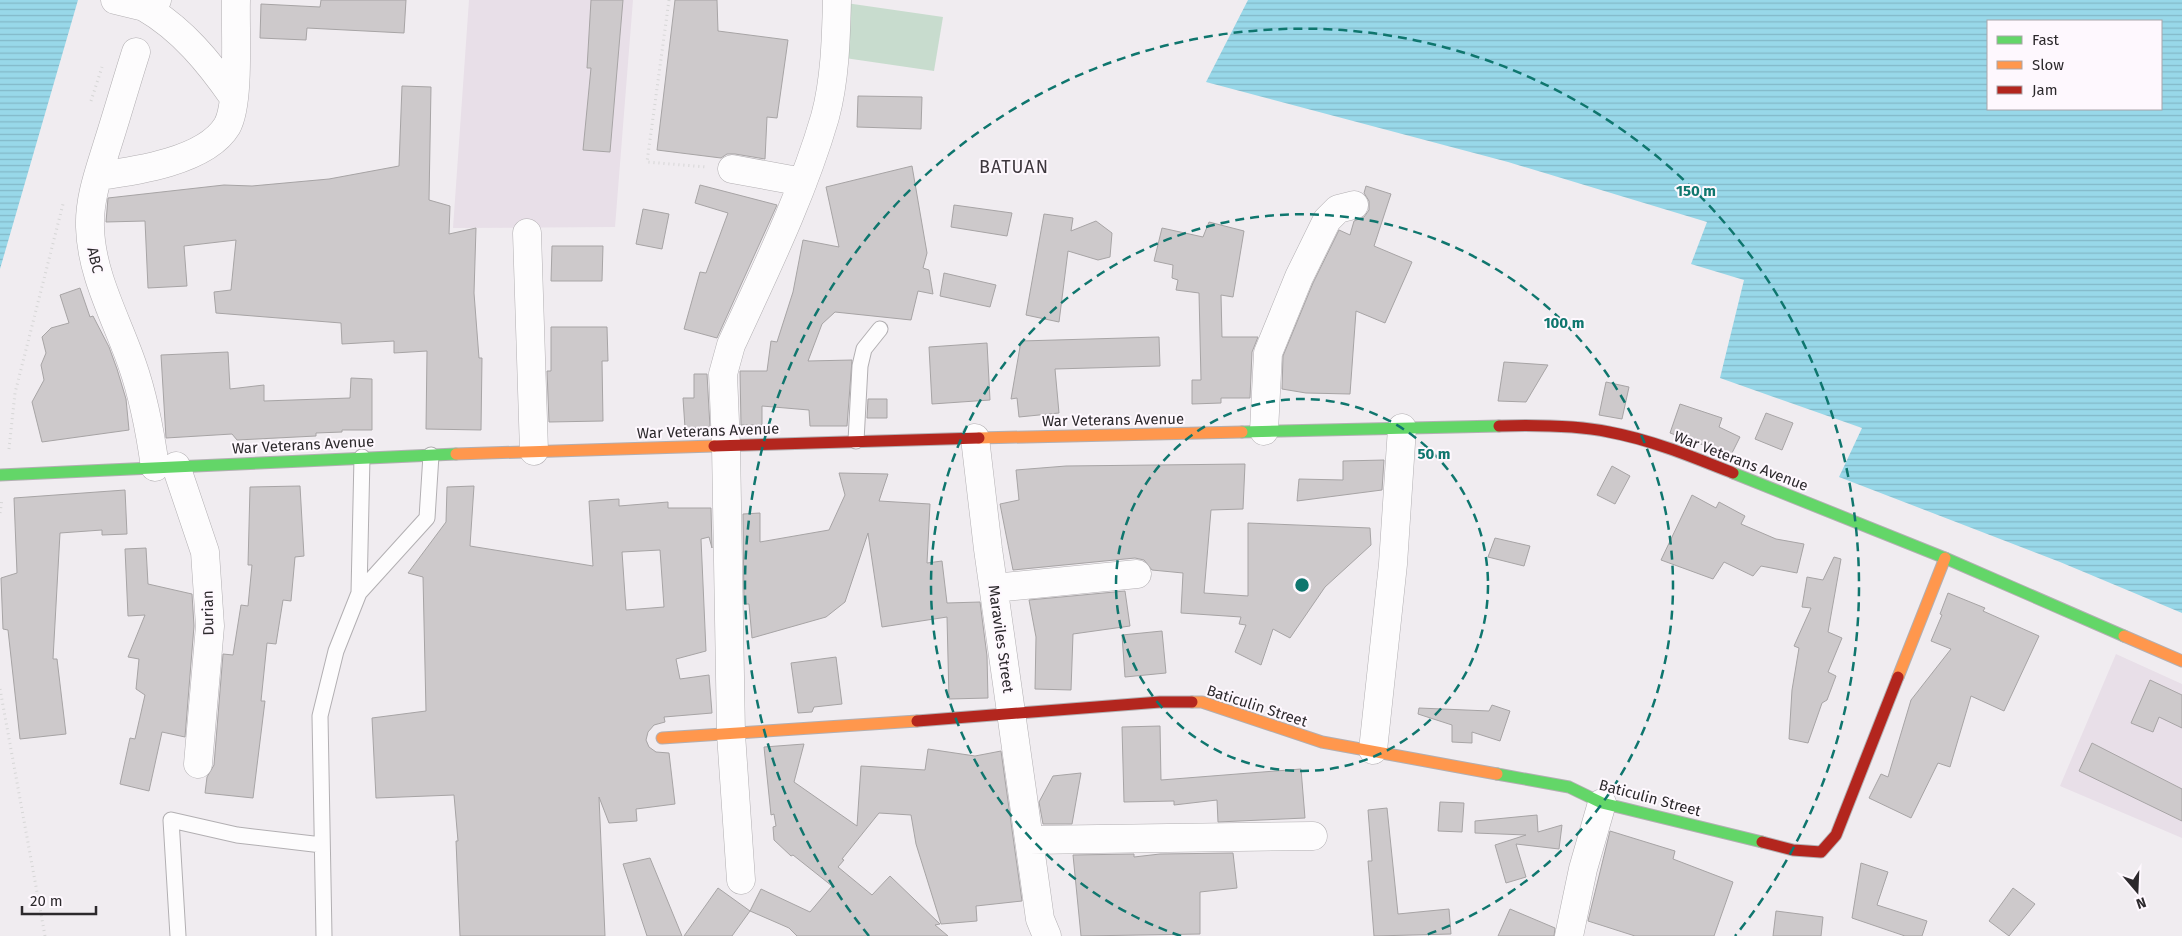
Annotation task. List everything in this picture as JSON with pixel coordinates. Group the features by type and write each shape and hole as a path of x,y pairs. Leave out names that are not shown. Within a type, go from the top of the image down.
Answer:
{"main road":[{"name":"War Veterans Avenue","path":"3,474 534,451 856,441 1527,425 1609,432 1681,452 1945,558 2182,660"},
{"name":"Baticulin Street","path":"662,738 1011,715 1160,702 1202,702 1322,742 1568,787 1602,803 1793,850 1821,852 1836,836 1945,558"}],"street":[{"path":"115,0 151,3 208,62 234,98"},
{"path":"98,176 169,162 199,150 217,139 228,124 234,98 236,0"},
{"path":"741,880 731,734 726,446 722,374 731,345 803,182 825,116 832,81 837,0"},
{"name":"ABC","path":"136,52 91,204 92,250 100,280 141,390 166,466"},
{"path":"732,170 803,182"},
{"path":"1264,431 1268,353 1280,320 1327,220 1338,209 1354,205"},
{"path":"527,233 534,451"},
{"path":"1373,750 1393,564 1402,428"},
{"name":"Maraviles Street","path":"975,438 1028,840 1040,919 1047,936"},
{"name":"Durian","path":"166,466 205,552 210,626 198,764"},
{"path":"994,588 1137,574"},
{"path":"1569,936 1583,869 1602,803"},
{"path":"1028,840 1312,836"}],"lane":[{"path":"856,441 860,366 864,349 880,329"},
{"path":"359,593 427,518 430,455"},
{"path":"324,936 320,716 336,651 359,593 362,457"},
{"path":"178,936 172,820 237,835 322,845"}],"path":[{"path":"668,0 647,162 732,170"},
{"path":"90,103 102,66"},
{"path":"0,513 3,474 15,393 65,198"},
{"path":"0,689 45,936"}],"shaded area":[{"path":"469,0 633,0 615,227 453,228"},
{"path":"2116,654 2182,684 2182,838 2060,786"}],"green space":[{"path":"846,3 943,17 934,71 838,57"}],"water":[{"path":"0,0 78,0 0,269"},
{"path":"1248,0 2182,0 2182,613 2060,562 1839,477 1862,428 1720,378 1744,280 1691,264 1707,222 1508,162 1206,82"}],"building":[{"path":"321,0 406,0 404,33 307,28 306,40 260,38 261,4 320,7"},
{"path":"591,0 623,0 610,152 583,150 591,68 587,68"},
{"path":"675,0 717,0 718,31 788,40 777,118 767,117 765,159 735,154 727,154 721,158 657,150"},
{"path":"402,86 431,87 429,200 450,206 449,234 476,228 474,293 479,358 482,358 481,430 426,429 427,351 394,353 394,341 342,344 341,323 216,313 214,292 231,290 236,240 184,246 187,286 148,288 145,221 106,222 108,198 224,185 252,186 329,179 399,166"},
{"path":"858,96 922,97 921,129 857,127"},
{"path":"912,166 927,253 923,268 929,270 933,294 918,291 911,320 835,312 822,324 808,361 852,360 847,426 810,426 809,410 762,406 762,425 741,425 740,371 767,371 771,341 777,342 793,292 803,240 839,247 826,187"},
{"path":"700,185 777,205 717,338 684,329 700,272 706,273 728,213 695,203"},
{"path":"1366,186 1391,194 1374,246 1412,262 1385,323 1356,311 1350,394 1306,393 1282,389 1283,356 1313,283 1339,230 1350,235 1354,221 1364,217 1369,210 1369,201 1364,193"},
{"path":"954,205 1012,213 1007,236 951,227"},
{"path":"643,209 669,214 662,249 636,244"},
{"path":"1044,214 1073,218 1071,231 1096,221 1112,233 1110,257 1098,260 1068,251 1059,322 1026,315"},
{"path":"1209,222 1244,231 1233,297 1221,295 1222,337 1258,337 1252,352 1250,398 1221,398 1221,403 1192,404 1192,380 1201,380 1199,293 1176,290 1178,280 1172,278 1173,265 1154,261 1162,228 1203,237"},
{"path":"552,246 603,246 602,281 551,281"},
{"path":"944,273 996,285 990,307 940,296"},
{"path":"80,288 90,317 93,316 109,347 117,369 126,399 129,430 42,442 32,402 44,380 41,365 46,353 42,337 51,328 69,323 60,295"},
{"path":"551,327 607,327 608,361 602,361 603,421 549,422 547,371 551,371"},
{"path":"1159,337 1160,366 1055,369 1059,413 1019,417 1017,398 1011,399 1021,341"},
{"path":"987,343 990,400 932,404 929,347"},
{"path":"228,352 230,389 264,385 264,401 350,398 351,378 372,379 372,430 342,430 342,432 316,433 316,436 237,440 232,434 166,438 161,355"},
{"path":"1504,362 1548,365 1526,402 1498,401"},
{"path":"694,374 707,374 710,427 685,428 683,398 694,398"},
{"path":"1606,382 1629,387 1622,419 1599,415"},
{"path":"868,399 887,399 887,418 867,418"},
{"path":"1680,404 1722,418 1719,427 1740,437 1731,455 1670,433"},
{"path":"1766,413 1793,423 1782,450 1755,439"},
{"path":"1384,460 1382,490 1297,501 1299,479 1343,480 1343,461"},
{"path":"1245,464 1243,509 1211,510 1204,593 1248,596 1248,523 1370,528 1371,545 1325,587 1290,638 1273,629 1261,665 1235,652 1246,625 1239,624 1241,617 1181,613 1183,573 1152,570 1144,560 1135,558 1013,570 1000,504 1019,500 1016,470 1066,466"},
{"path":"1612,466 1630,476 1615,504 1597,495"},
{"path":"839,473 888,474 879,501 930,504 927,563 942,561 947,603 980,602 987,656 988,698 949,699 947,617 882,627 868,533 845,602 826,617 752,638 749,604 744,604 743,514 760,513 760,542 829,530 845,495"},
{"path":"300,486 304,556 295,557 291,601 283,600 276,644 267,643 261,701 265,701 253,798 205,793 207,777 214,765 223,654 233,655 241,605 248,606 252,565 248,565 250,487"},
{"path":"474,486 470,546 593,566 589,501 619,499 619,506 668,502 668,508 711,508 712,548 709,537 701,539 706,651 676,659 680,679 709,675 712,713 664,717 665,722 654,725 648,732 646,740 649,747 656,752 669,753 675,804 636,809 637,821 609,823 599,797 605,936 460,936 456,841 458,841 454,795 376,798 372,718 426,711 423,577 408,573 446,522 447,487","holes":["660,550 664,607 626,610 622,552"]},
{"path":"125,490 127,534 102,535 102,530 60,533 53,659 57,659 66,734 20,739 8,630 3,629 1,578 17,573 14,498"},
{"path":"1692,495 1716,508 1719,502 1745,516 1741,524 1776,539 1804,544 1797,573 1761,566 1753,576 1724,562 1713,579 1661,560"},
{"path":"1495,538 1530,546 1524,566 1488,557"},
{"path":"146,548 148,584 192,594 194,626 185,737 162,732 149,791 120,784 130,738 135,739 145,695 136,689 139,659 128,657 145,615 128,616 125,549"},
{"path":"1834,557 1841,559 1828,632 1842,638 1828,672 1836,676 1827,700 1822,703 1808,743 1789,739 1792,690 1799,648 1794,646 1811,608 1802,607 1807,577 1823,580"},
{"path":"1125,591 1130,626 1073,634 1071,690 1035,689 1036,637 1029,600"},
{"path":"1948,593 1985,608 1983,611 2039,636 2004,711 1971,696 1950,767 1938,763 1911,818 1869,798 1881,774 1888,777 1911,700 1951,649 1931,641 1942,615 1940,614"},
{"path":"1162,631 1166,673 1125,677 1122,635"},
{"path":"836,657 842,704 814,707 812,712 798,713 791,663"},
{"path":"2150,680 2182,695 2182,728 2159,717 2153,732 2131,723"},
{"path":"1492,705 1510,711 1500,741 1472,732 1472,743 1452,742 1452,725 1418,714 1419,708 1489,711"},
{"path":"1160,726 1161,780 1301,769 1305,818 1218,822 1217,800 1174,805 1174,801 1124,802 1122,727"},
{"path":"2092,743 2182,789 2182,821 2079,771"},
{"path":"804,744 794,782 857,826 861,766 925,770 928,749 975,756 1001,751 1022,901 976,906 977,921 941,924 916,844 911,815 879,813 842,859 844,860 838,867 872,895 890,876 940,924 935,925 948,936 797,936 789,928 750,911 761,889 810,912 832,886 793,855 791,856 774,840 773,827 776,826 774,814 771,815 764,747"},
{"path":"1081,773 1072,824 1043,824 1039,802 1053,776"},
{"path":"1440,802 1464,803 1462,832 1438,831"},
{"path":"1387,808 1398,914 1449,909 1451,934 1374,936 1368,861 1372,861 1368,810"},
{"path":"1537,815 1538,832 1562,825 1559,849 1516,844 1526,877 1506,883 1495,845 1526,835 1475,833 1475,821"},
{"path":"1610,831 1675,851 1673,859 1733,882 1714,936 1635,936 1588,921"},
{"path":"1233,853 1237,888 1200,892 1200,934 1081,936 1073,855 1134,854 1134,857 1160,854"},
{"path":"650,858 682,936 647,936 623,864"},
{"path":"1861,863 1888,872 1877,905 1927,921 1922,936 1905,936 1852,918"},
{"path":"718,888 750,911 732,936 684,936"},
{"path":"2013,888 2035,904 2009,936 1989,921"},
{"path":"1510,909 1555,928 1554,936 1498,936"},
{"path":"1776,911 1823,917 1821,936 1773,936"}],"traffic: fast":[{"path":"1242,432 1499,426"},
{"path":"0,475 456,454"},
{"path":"1733,473 1945,558 2124,636"},
{"path":"1497,774 1569,787 1602,803 1762,842"}],"traffic: slow":[{"path":"979,438 1242,432"},
{"path":"456,454 714,446"},
{"path":"1898,677 1945,558"},
{"path":"2124,636 2182,661"},
{"path":"1192,702 1202,702 1322,742 1497,774"},
{"path":"662,738 917,721"}],"traffic: jam":[{"path":"1499,426 1554,426 1582,428 1625,435 1657,444 1733,473"},
{"path":"714,446 979,438"},
{"path":"1762,842 1793,850 1821,852 1836,835 1898,677"},
{"path":"917,721 1160,702 1192,702"}],"district":[{"name":"BATUAN","path":"1014,167"}]}
